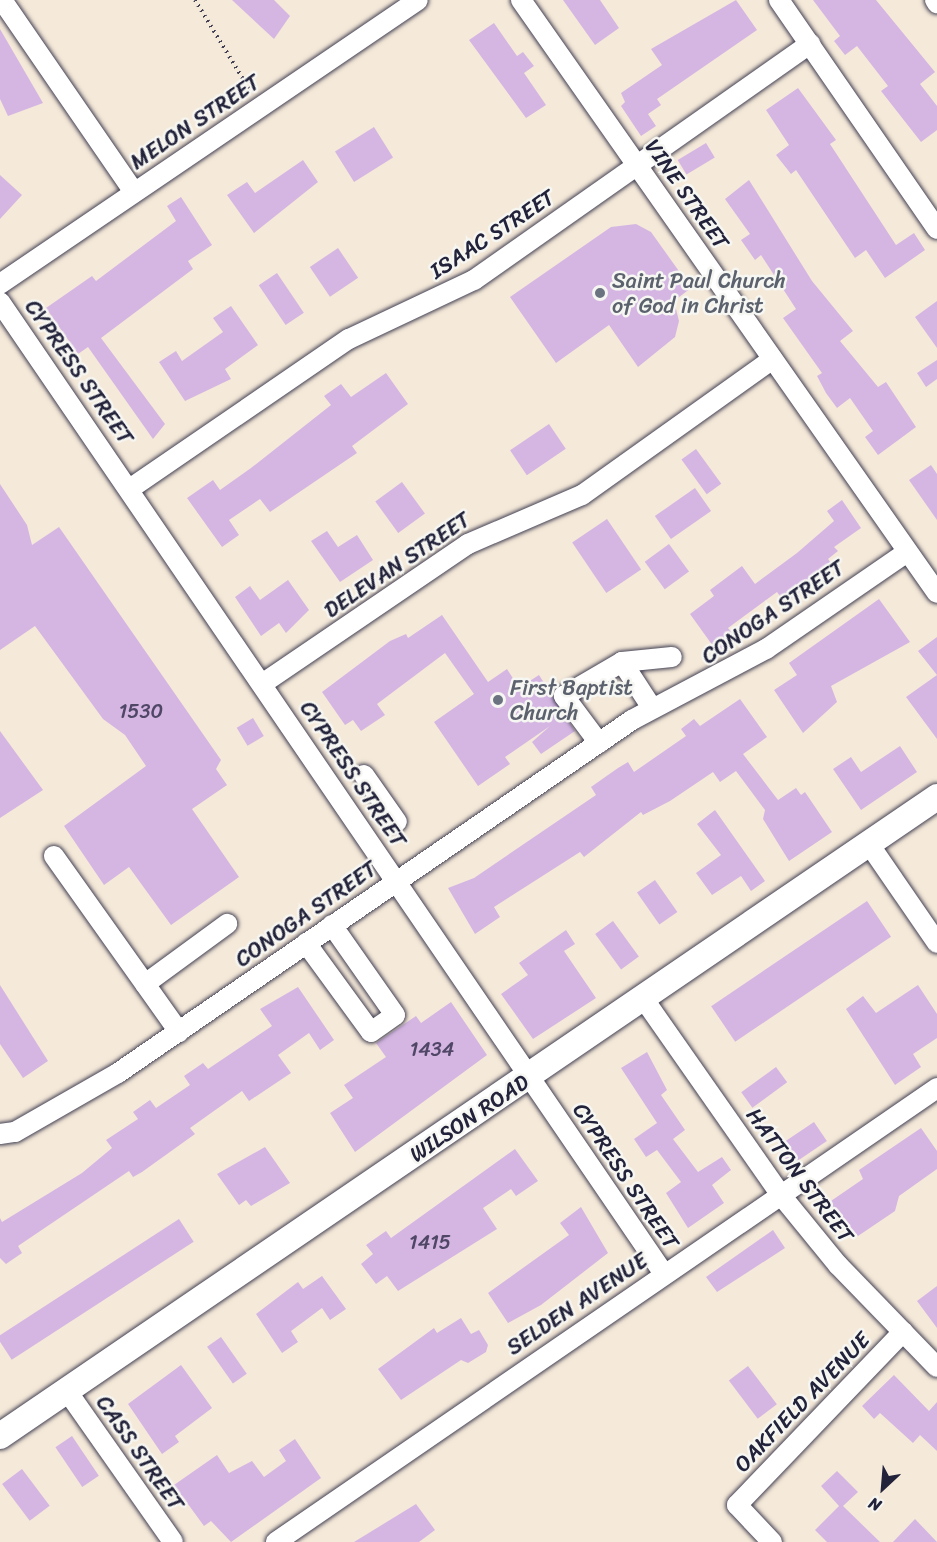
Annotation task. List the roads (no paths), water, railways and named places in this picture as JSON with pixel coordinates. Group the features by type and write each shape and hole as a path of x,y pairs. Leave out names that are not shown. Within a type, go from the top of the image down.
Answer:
{"main road":[{"name":"WILSON ROAD","path":"0,1436 530,1077 937,797"}],"street":[{"path":"2,0 134,192"},
{"name":"MELON STREET","path":"0,284 418,0"},
{"name":"VINE STREET","path":"521,0 937,593"},
{"path":"779,0 937,229"},
{"name":"ISAAC STREET","path":"130,488 349,339 474,280 810,44"},
{"name":"CYPRESS STREET","path":"0,302 130,488 664,1274"},
{"name":"DELEVAN STREET","path":"262,684 468,544 582,495 773,359"},
{"name":"CONOGA STREET","path":"0,1134 15,1132 179,1032 397,880 652,708 712,682 766,650 907,552"},
{"path":"599,743 564,696 622,662 672,657"},
{"path":"622,662 652,708"},
{"path":"364,775 397,822"},
{"path":"358,824 385,805"},
{"path":"869,844 937,943"},
{"path":"54,856 179,1032"},
{"path":"145,984 227,924"},
{"path":"306,943 371,1032 395,1016 332,925"},
{"name":"HATTON STREET","path":"643,998 780,1194 937,1367"},
{"name":"SELDEN AVENUE","path":"276,1542 937,1088"},
{"name":"OAKFIELD AVENUE","path":"772,1542 737,1505 903,1332"},
{"name":"CASS STREET","path":"67,1391 173,1542"}],"place":[{"name":"Saint Paul Church of God in Christ","path":"600,293"},
{"name":"First Baptist Church","path":"498,700"}]}
